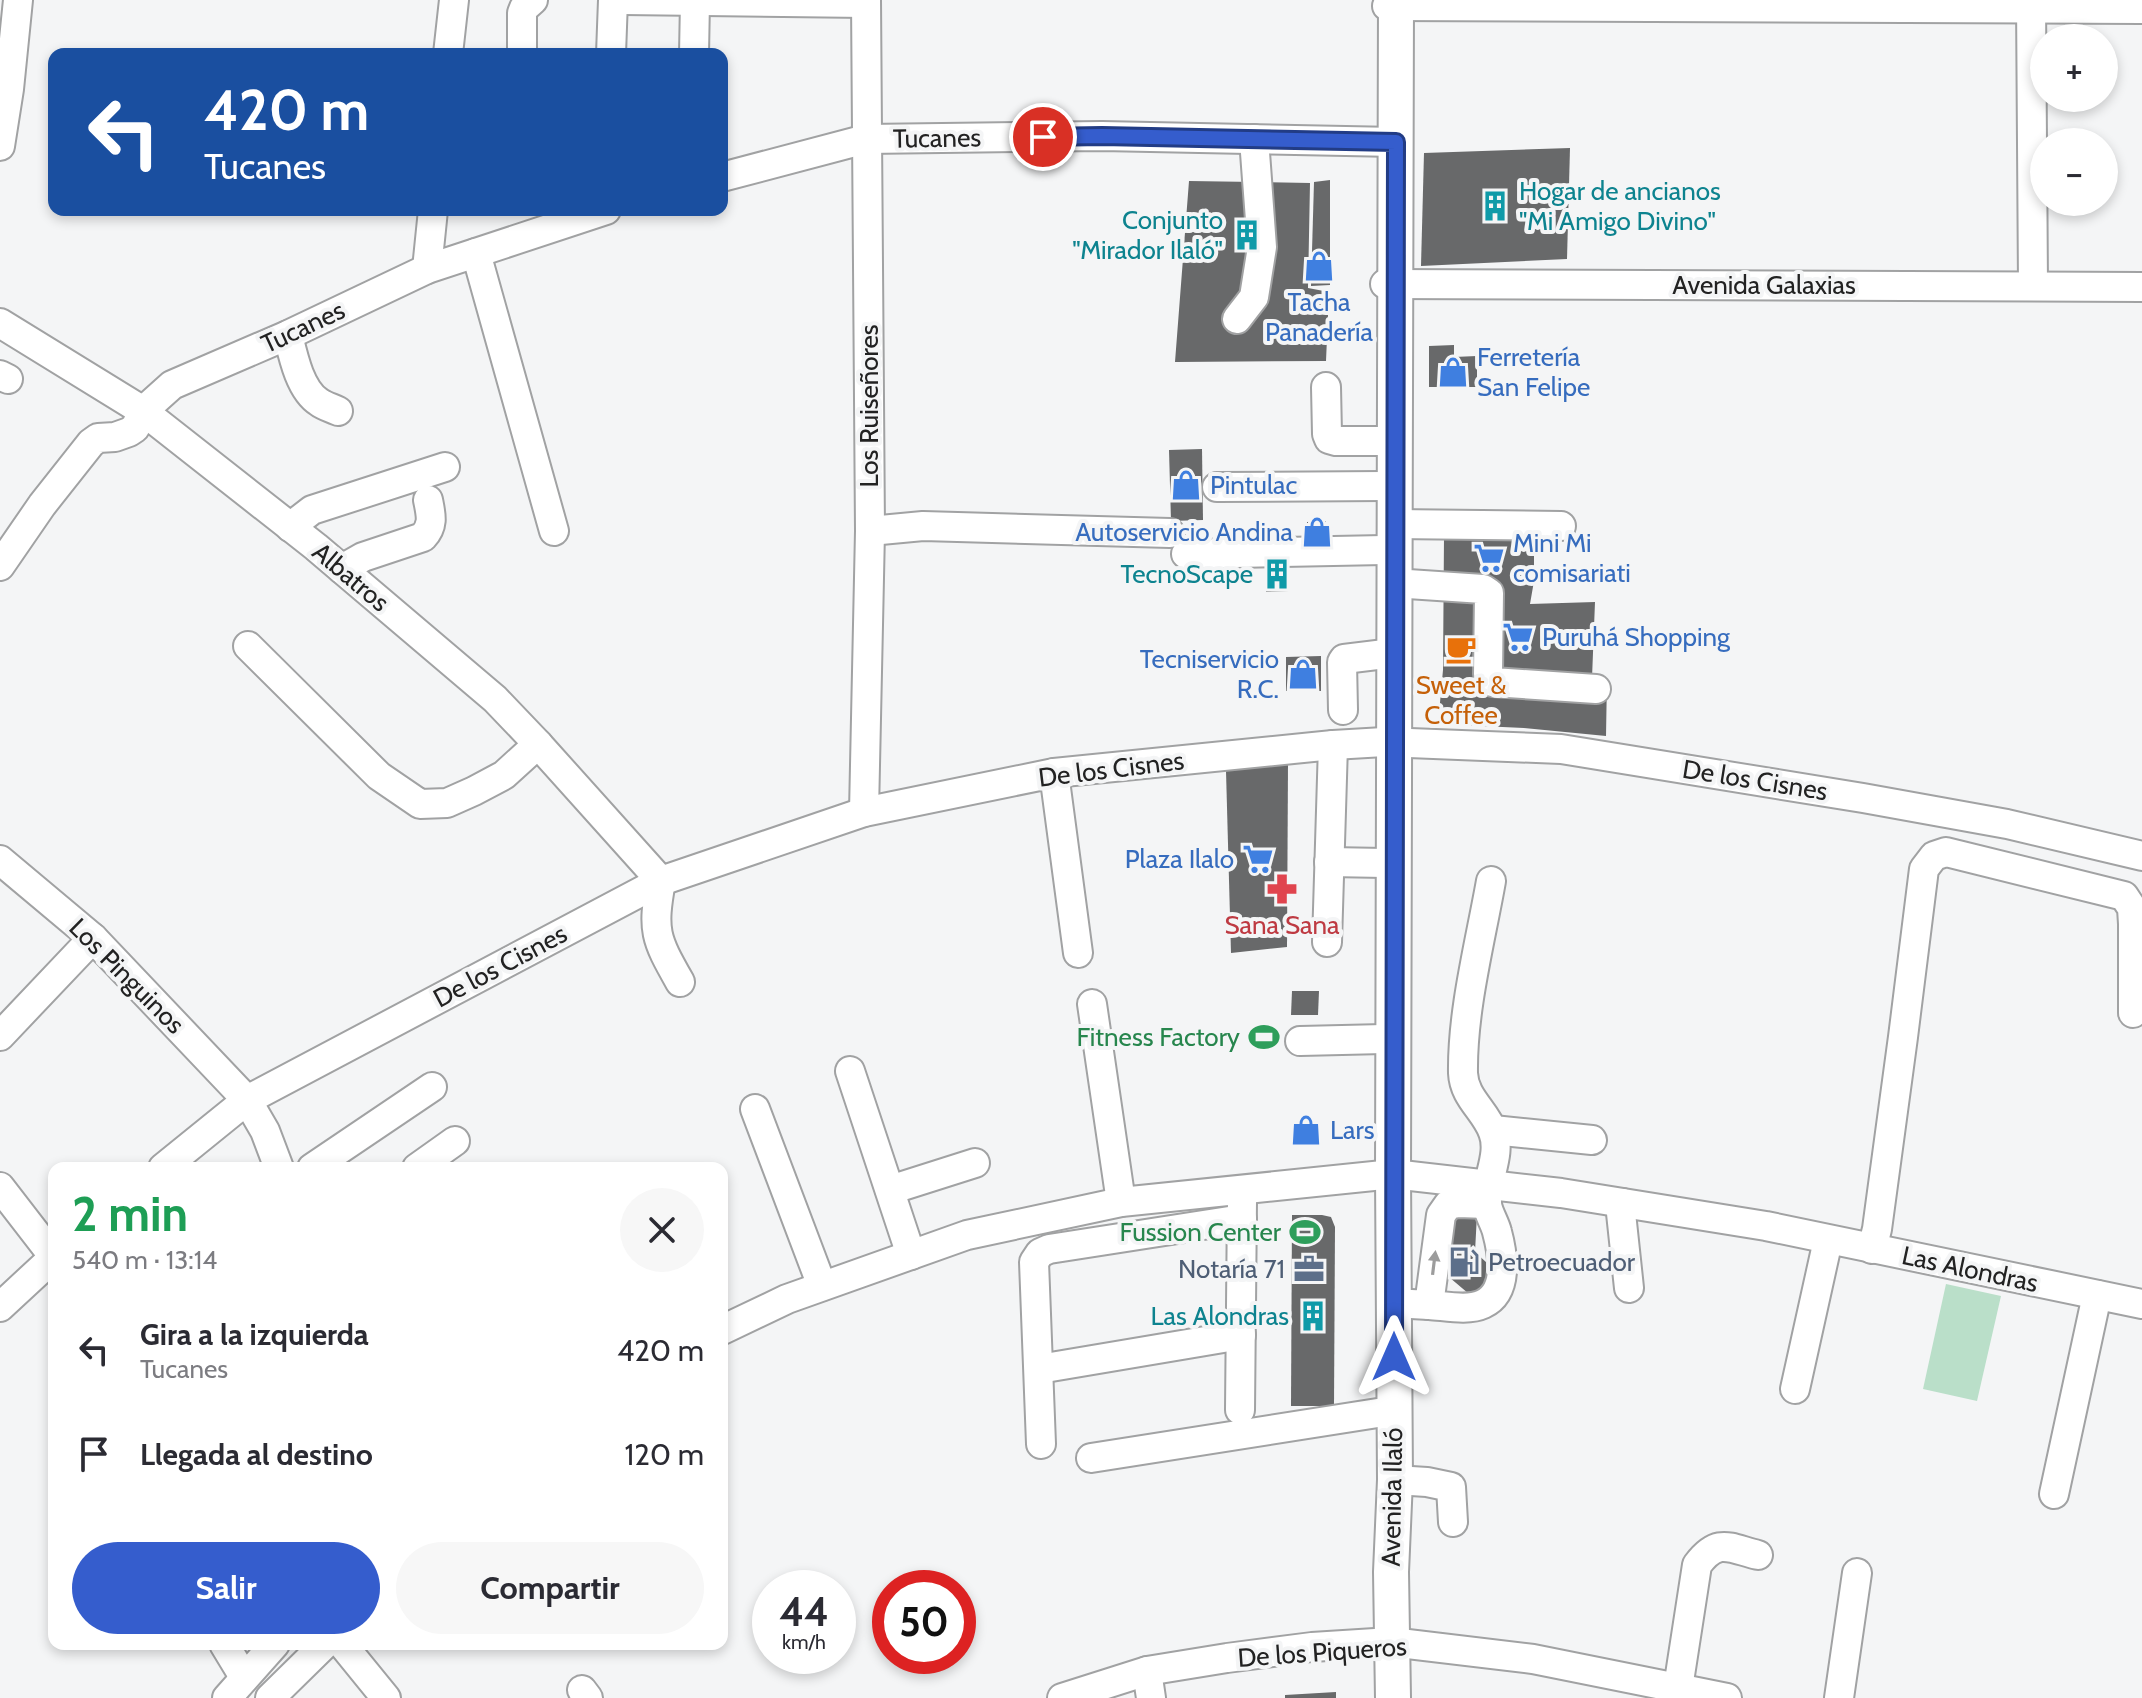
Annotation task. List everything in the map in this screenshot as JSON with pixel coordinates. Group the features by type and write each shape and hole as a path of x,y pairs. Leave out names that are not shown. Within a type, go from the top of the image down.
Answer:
{"main road":[{"name":"Avenida Ilaló","path":"1392,3 1391,142 1384,180 1390,284 1391,552 1384,1412 1387,1642 1393,1698"},
{"name":"Avenida Ilaló","path":"1382,1698 1395,1480 1394,1303 1384,1039 1389,742 1385,654 1391,552 1384,486 1390,284"}],"street":[{"path":"0,146 18,0"},
{"path":"449,48 454,0"},
{"path":"522,48 522,13 533,0"},
{"path":"611,48 613,0"},
{"path":"623,0 866,1"},
{"path":"694,48 695,1"},
{"name":"Los Ruiseñores","path":"864,812 870,531 866,1"},
{"path":"1392,3 2031,4 2142,9"},
{"path":"2031,4 2033,286"},
{"name":"Tucanes","path":"728,175 866,139 1102,136 1391,142"},
{"path":"1237,319 1254,297 1262,247 1254,139"},
{"path":"427,269 432,216"},
{"name":"Tucanes","path":"0,566 42,505 91,443 98,438 115,437 135,428 143,411 172,385 288,335 427,269 588,216"},
{"path":"476,253 554,531"},
{"name":"Avenida Galaxias","path":"1390,284 2142,287"},
{"name":"Albatros","path":"0,323 143,411 342,569 495,699 661,881"},
{"path":"288,335 307,389 317,401 338,411"},
{"path":"1326,387 1329,439 1385,441"},
{"path":"290,527 312,510 445,467"},
{"path":"1217,487 1384,486"},
{"path":"342,569 363,557 423,537 430,529 432,517 428,500"},
{"path":"870,531 923,526 1178,543 1391,552 1561,526"},
{"path":"1391,552 1408,584 1483,589 1489,593 1488,674 1493,682 1596,689"},
{"path":"248,646 379,776 420,804 447,803 474,791 504,775 538,744"},
{"path":"1343,710 1345,658 1385,654"},
{"name":"De los Cisnes","path":"170,1162 247,1100 661,881 864,812 1054,773 1389,742 1561,749 2007,824 2142,856"},
{"path":"1327,942 1333,745"},
{"path":"1054,773 1078,953"},
{"path":"1872,1249 1924,869 1934,856 1946,852 2124,896 2132,908 2133,1013"},
{"name":"Los Pinguinos","path":"0,860 93,938 247,1100 265,1131 277,1162"},
{"path":"1329,862 1385,863"},
{"path":"661,881 655,913 656,931 663,952 680,982"},
{"path":"1394,1303 1467,1308 1485,1304 1498,1289 1502,1259 1488,1195 1496,1143 1493,1130 1467,1092 1463,1078 1470,999 1491,881"},
{"path":"0,1036 93,938"},
{"path":"1092,1004 1121,1202"},
{"path":"1300,1041 1384,1039"},
{"path":"850,1071 911,1255"},
{"path":"321,1162 432,1087"},
{"path":"755,1109 822,1286"},
{"path":"1493,1130 1592,1140"},
{"path":"425,1162 455,1141"},
{"path":"890,1190 975,1163"},
{"name":"Las Alondras","path":"728,1327 787,1299 967,1235 1121,1202 1388,1174 1488,1195 1561,1193 1766,1226 2142,1304"},
{"path":"0,1187 48,1249"},
{"path":"1240,1410 1242,1188"},
{"path":"1429,1305 1441,1215 1448,1205 1488,1195"},
{"path":"1622,1203 1629,1288"},
{"path":"1041,1444 1034,1262 1040,1253 1049,1249 1242,1219"},
{"path":"1795,1389 1828,1240"},
{"path":"0,1307 48,1263"},
{"path":"2054,1494 2097,1295"},
{"path":"1039,1369 1241,1335"},
{"path":"1091,1458 1384,1412"},
{"path":"1395,1480 1451,1487 1453,1522"},
{"path":"1678,1688 1697,1565 1714,1547 1758,1555"},
{"path":"1839,1698 1857,1573"},
{"name":"De los Piqueros","path":"1062,1698 1149,1684 1283,1651 1387,1642 1533,1659 1635,1689 1678,1688 1724,1698"},
{"path":"226,1650 236,1688"},
{"path":"236,1688 270,1650"},
{"path":"270,1698 319,1650"},
{"path":"347,1650 386,1698"}],"green space":[{"path":"1946,1284 2001,1296 1977,1401 1923,1389"}],"building":[{"name":"Hogar de ancianos \"Mi Amigo Divino\"","path":"1570,148 1567,259 1421,266 1424,153"},
{"path":"1330,180 1330,285 1311,286 1314,182"},
{"name":"Conjunto \"Mirador Ilaló\"","path":"1189,181 1310,183 1308,288 1329,292 1326,361 1175,362"},
{"name":"Ferretería San Felipe","path":"1454,345 1454,357 1477,356 1477,387 1429,387 1429,346"},
{"name":"Pintulac","path":"1202,449 1203,520 1171,521 1169,450"},
{"name":"Autoservicio Andina","path":"1326,521 1326,543 1308,544 1307,522"},
{"name":"Puruhá Shopping","path":"1534,535 1534,581 1530,604 1595,602 1592,678 1607,678 1606,736 1438,724 1443,670 1444,536"},
{"name":"TecnoScape","path":"1289,557 1289,591 1266,592 1265,558"},
{"name":"Tecniservicio R.C.","path":"1321,656 1321,691 1286,691 1286,657"},
{"name":"Plaza Ilalo","path":"1288,763 1287,947 1231,953 1226,771"},
{"path":"1292,991 1319,991 1318,1015 1291,1015"},
{"name":"Petroecuador","path":"1446,1214 1477,1214 1475,1252 1498,1273 1475,1299 1443,1272"},
{"name":"Las Alondras","path":"1292,1215 1331,1217 1335,1227 1334,1406 1291,1406"},
{"path":"1336,1692 1336,1698 1285,1698 1285,1695"}],"place":[{"name":"Hogar de ancianos \"Mi Amigo Divino\"","path":"1495,206"},
{"name":"Conjunto \"Mirador Ilaló\"","path":"1247,235"},
{"name":"Tacha Panadería","path":"1319,266"},
{"name":"Ferretería San Felipe","path":"1453,372"},
{"name":"Pintulac","path":"1186,485"},
{"name":"Autoservicio Andina","path":"1317,532"},
{"name":"Mini Mi comisariati","path":"1489,558"},
{"name":"TecnoScape","path":"1277,574"},
{"name":"Puruhá Shopping","path":"1518,637"},
{"name":"Sweet & Coffee","path":"1461,649"},
{"name":"Tecniservicio R.C.","path":"1303,674"},
{"name":"Plaza Ilalo","path":"1258,859"},
{"name":"Sana Sana","path":"1282,889"},
{"name":"Fitness Factory","path":"1264,1037"},
{"name":"Lars","path":"1306,1130"},
{"name":"Fussion Center","path":"1305,1232"},
{"name":"Petroecuador","path":"1464,1262"},
{"name":"Notaría 71","path":"1309,1269"},
{"name":"Las Alondras","path":"1313,1316"}],"route":[{"path":"1043,137 1396,142 1394,1357"}]}
